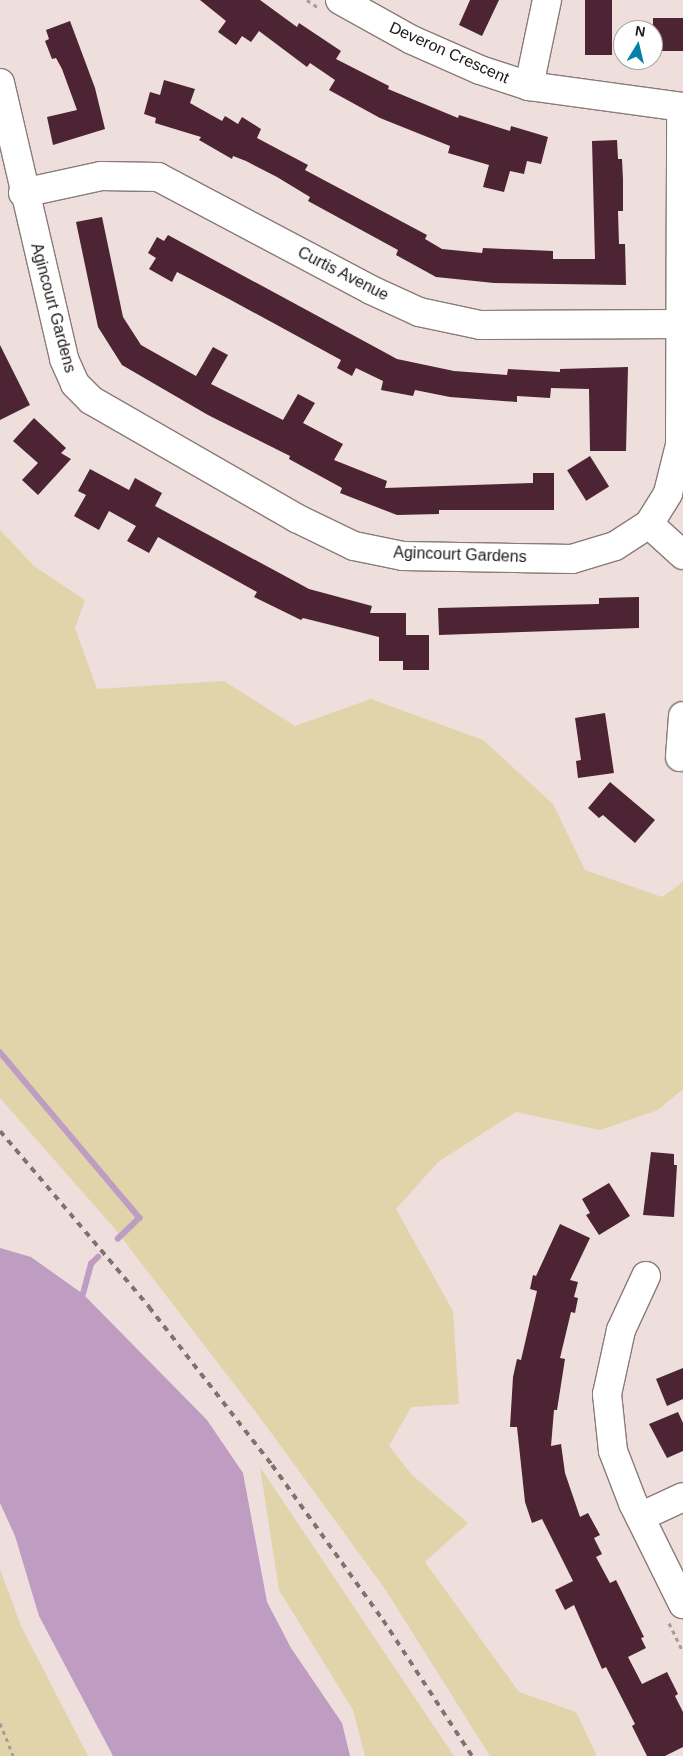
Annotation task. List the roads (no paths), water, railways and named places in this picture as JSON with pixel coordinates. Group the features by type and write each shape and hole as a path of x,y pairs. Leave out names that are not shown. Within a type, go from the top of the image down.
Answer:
{"street":[{"name":"Deveron Crescent","path":"340,0 412,40 480,70 528,86 682,107"},
{"path":"528,86 547,0"},
{"name":"Agincourt Gardens","path":"0,83 23,193 64,359 75,384 91,400 296,518 354,546 403,556 572,559 614,546 649,524 668,493 680,444 679,324 682,107"},
{"name":"Curtis Avenue","path":"23,193 101,176 158,176 371,290 419,312 480,325 679,324"},
{"path":"649,524 683,555"},
{"path":"680,757 683,716"},
{"path":"646,1276 621,1330 607,1394 613,1451 640,1518 683,1604"},
{"path":"640,1518 683,1497"}],"waterway":[{"path":"0,1052 140,1218 118,1239"},
{"path":"83,1294 91,1264 98,1257"}],"railway":[{"path":"0,1131 149,1307 272,1465 383,1620 472,1756"}]}
